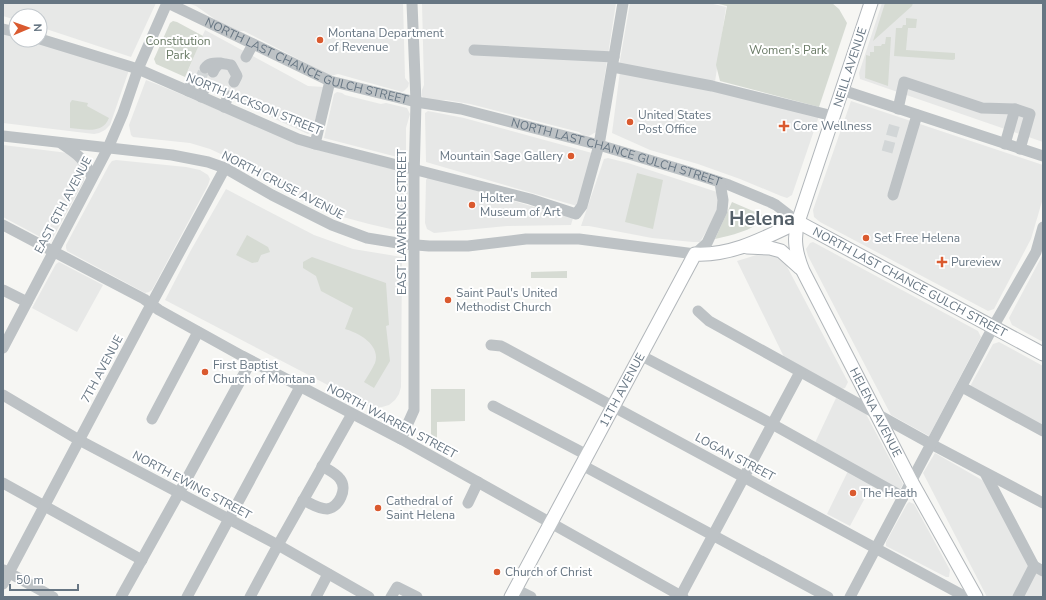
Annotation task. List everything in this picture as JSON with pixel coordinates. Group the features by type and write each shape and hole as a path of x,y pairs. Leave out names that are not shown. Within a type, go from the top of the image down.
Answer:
{"main road":[{"name":"NEILL AVENUE","path":"798,222 871,3"},
{"path":"694,254 714,254 745,247 798,222"},
{"name":"HELENA AVENUE","path":"798,222 795,232 795,245 803,270 911,481 976,597"},
{"name":"NORTH LAST CHANCE GULCH STREET","path":"798,222 1043,354"},
{"path":"745,247 770,248 781,251 803,270"},
{"name":"11TH AVENUE","path":"513,593 694,254"}],"street":[{"name":"NORTH LAST CHANCE GULCH STREET","path":"168,3 330,81 416,102 461,109 649,159 720,183 776,205 798,222"},
{"name":"EAST 6TH AVENUE","path":"3,348 108,148 123,113 138,70 168,3"},
{"name":"EAST LAWRENCE STREET","path":"401,439 414,410 414,169 416,102 412,3"},
{"path":"599,145 623,3"},
{"name":"NORTH JACKSON STREET","path":"48,42 138,70 298,139 530,199 576,214 582,206 599,145"},
{"path":"246,57 253,44"},
{"path":"474,50 613,62 833,116"},
{"path":"211,66 232,65 237,76 234,82"},
{"path":"315,144 330,81"},
{"path":"194,94 199,82"},
{"path":"898,109 904,82 982,108 1015,109 1030,114 1020,149"},
{"path":"842,90 1043,156"},
{"path":"224,107 228,96"},
{"path":"1005,144 1015,109"},
{"path":"893,195 917,115"},
{"name":"NORTH CRUSE AVENUE","path":"3,136 172,155 208,162 225,168 272,195 332,225 367,238 414,245 468,246 526,239 579,239 694,254"},
{"path":"60,142 77,154 85,162 92,178"},
{"name":"7TH AVENUE","path":"3,584 6,571 44,506 225,168"},
{"name":"11TH AVENUE","path":"694,254 707,243 722,211 724,201 720,183"},
{"path":"850,597 993,327 1036,252 1043,227"},
{"name":"NORTH WARREN STREET","path":"4,229 53,252 144,299 159,310 198,332 401,439 551,522 681,597"},
{"path":"3,290 27,302"},
{"path":"698,311 709,321 800,372 1043,504"},
{"path":"152,419 198,332"},
{"name":"LOGAN STREET","path":"490,345 501,346 966,597"},
{"path":"640,356 772,424 903,497"},
{"path":"121,597 251,361"},
{"path":"681,597 800,372"},
{"path":"187,597 300,387"},
{"path":"962,387 1043,431"},
{"name":"NORTH EWING STREET","path":"3,395 79,440 278,545 369,597"},
{"path":"493,406 713,535 828,597"},
{"path":"250,597 352,414"},
{"path":"303,500 321,508 328,509 338,502 343,489 343,484 340,478 322,466"},
{"path":"985,473 1039,568 1018,597"},
{"path":"468,503 478,482"},
{"path":"3,483 142,560"},
{"path":"6,571 52,597"},
{"path":"316,597 328,574"},
{"path":"391,597 397,587 417,597"},
{"path":"513,593 531,597"}],"shaded area":[{"path":"3,3 156,3 131,57 48,30 48,8 8,8 8,18 3,16"},
{"path":"187,3 403,3 405,78 409,83 408,87 402,92 338,74 331,76 244,31 238,31 216,20 196,6"},
{"path":"422,3 616,3 596,132 589,136 583,135 579,132 470,104 446,100 425,100 422,96 424,85"},
{"path":"630,3 709,3 726,7 715,82 619,66"},
{"path":"882,3 1043,3 1043,142 860,79 859,73"},
{"path":"205,30 308,86 324,87 323,98 310,133 308,134 185,78"},
{"path":"3,31 8,33 8,48 48,48 48,45 129,70 110,125 99,133 94,134 3,123"},
{"path":"620,71 761,101 819,116 792,195 787,198 781,196 698,164 650,150 612,133"},
{"path":"146,80 310,148 404,172 408,178 408,223 405,228 395,230 343,217 316,206 236,161 210,149 190,143 133,137 131,135 129,125"},
{"path":"337,92 381,104 386,103 407,108 410,114 406,128 405,159 324,138 334,94"},
{"path":"851,101 1043,165 1043,198 1031,239 994,309 988,311 820,222 814,217 813,210"},
{"path":"428,111 464,118 592,153 577,206 426,162 425,113"},
{"path":"3,145 68,153 85,168 84,181 51,241 46,240 3,217"},
{"path":"608,158 717,192 720,198 717,213 700,242 652,238 589,226 581,226 604,159"},
{"path":"116,160 186,167 200,170 208,175 210,179 152,290 145,293 67,251 66,248 66,245 109,165 112,161"},
{"path":"428,177 573,218 571,225 507,226 434,233 427,229 425,223 426,180"},
{"path":"226,189 314,235 353,249 402,257 401,387 395,400 389,405 375,408 368,406 165,300 191,250"},
{"path":"813,242 978,331 981,337 929,436 891,415 808,256 806,249 810,243"},
{"path":"763,253 774,254 783,259 848,382 845,388 842,389 784,357 737,261"},
{"path":"1043,254 1043,342 1012,325 1009,318"},
{"path":"59,262 103,285 77,332 32,308 56,264"},
{"path":"999,342 1043,366 1043,433 967,392 993,344"},
{"path":"836,398 866,414 903,484 897,494 874,481 850,526 827,514 850,467 813,447"},
{"path":"935,453 989,484 1043,572 1043,597 987,597 923,473"},
{"path":"909,502 914,504 950,570 949,577 946,577 886,546 886,542"}],"green space":[{"name":"Women's Park","path":"715,3 832,3 839,9 847,23 819,107 720,81 716,65 727,6"},
{"path":"885,3 913,3 912,6 873,41"},
{"path":"906,18 917,19 916,28 908,28 906,50 955,53 955,59 894,56 896,28 902,28 903,25 906,25"},
{"name":"Constitution Park","path":"173,21 203,36 185,77 156,64 154,59 170,23"},
{"path":"886,37 891,37 888,86 865,78 866,55 870,56 870,52 874,52 874,46 881,46 882,44 885,44"},
{"path":"72,100 88,103 87,106 109,118 102,127 97,129 87,130 70,128 70,103"},
{"path":"637,173 663,180 653,229 625,222"},
{"path":"732,202 767,217 762,222 750,229 715,239"},
{"path":"247,235 268,247 270,252 261,255 258,262 252,263 236,255"},
{"path":"312,257 386,283 389,325 386,326 390,361 374,388 364,382 375,363 375,351 368,341 356,333 345,329 353,308 321,291 316,276 303,268 303,262"},
{"path":"567,271 567,278 531,278 531,272"},
{"path":"431,389 465,389 465,421 437,422 437,444 433,441 431,434"}],"tunnel":[{"path":"199,82 205,68"},
{"path":"887,152 895,123"}],"place":[{"name":"Montana Department of Revenue","path":"320,40"},
{"name":"United States Post Office","path":"630,122"},
{"name":"Core Wellness","path":"784,126"},
{"name":"Mountain Sage Gallery","path":"571,156"},
{"name":"Holter Museum of Art","path":"472,205"},
{"name":"Set Free Helena","path":"866,238"},
{"name":"Pureview","path":"942,262"},
{"name":"Saint Paul's United Methodist Church","path":"448,300"},
{"name":"First Baptist Church of Montana","path":"205,372"},
{"name":"The Heath","path":"853,493"},
{"name":"Cathedral of Saint Helena","path":"378,508"},
{"name":"Church of Christ","path":"497,572"}],"district":[{"name":"Helena","path":"762,218"}]}
